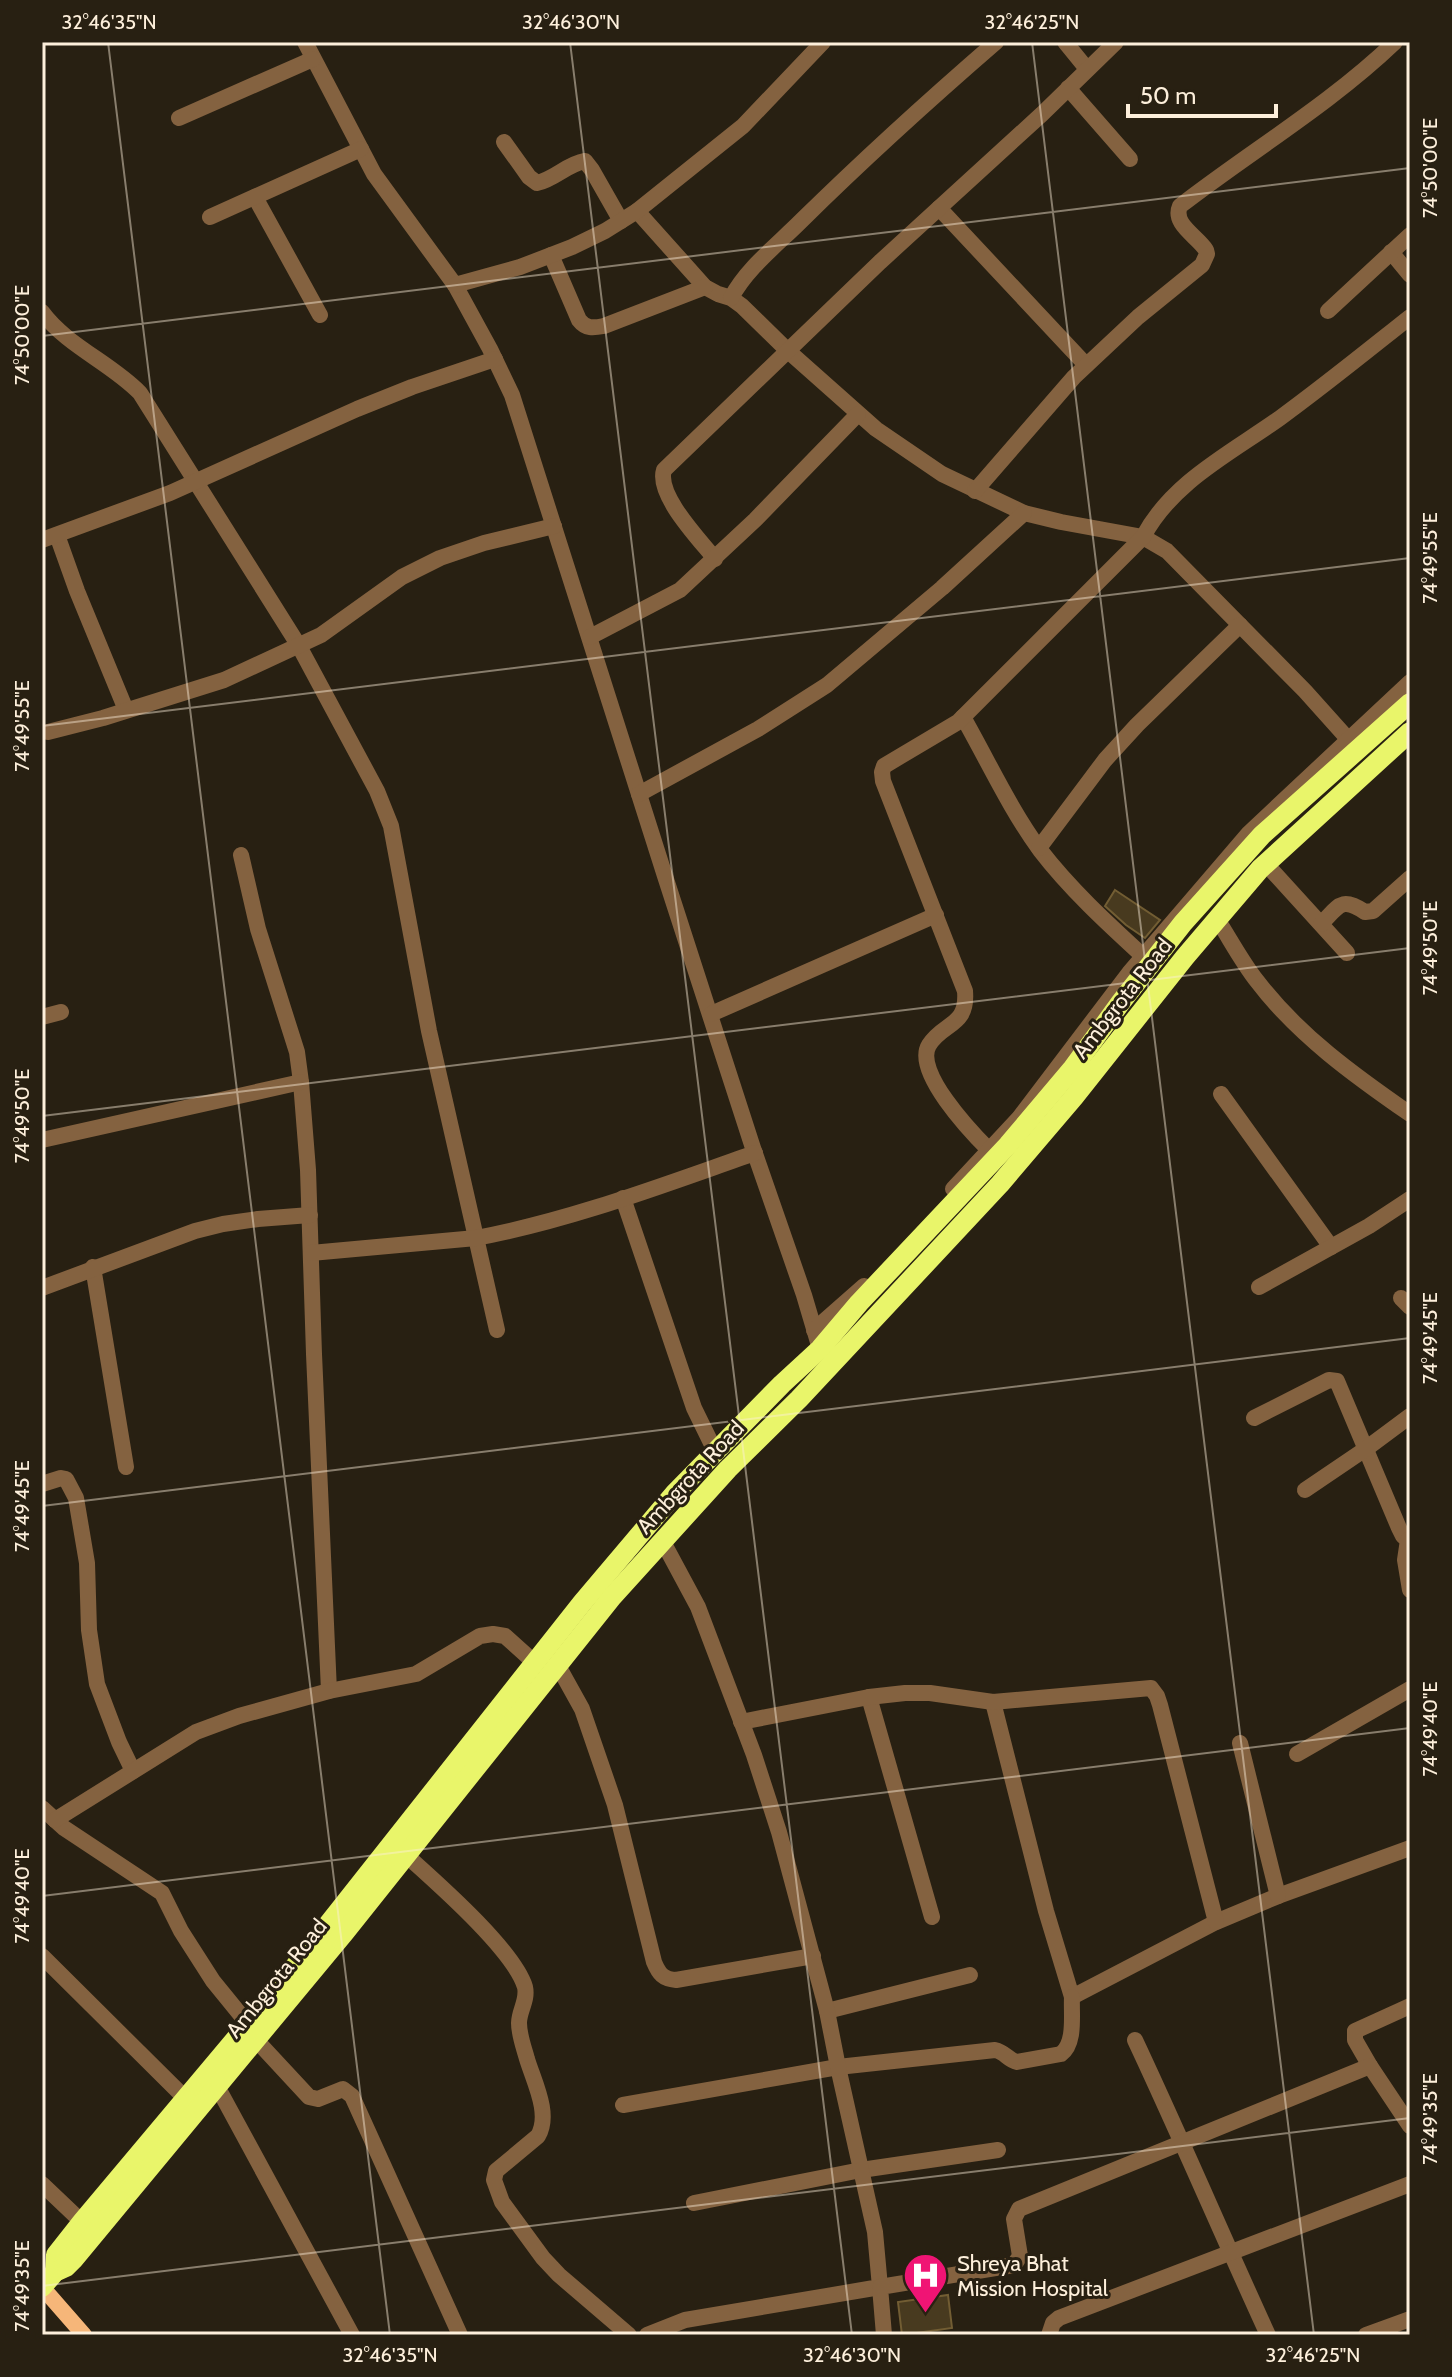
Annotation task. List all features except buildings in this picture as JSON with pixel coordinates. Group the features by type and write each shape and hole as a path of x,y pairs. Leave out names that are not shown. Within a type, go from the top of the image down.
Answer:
{"main road":[{"path":"46,2282 56,2255 82,2222 186,2099 252,2032 535,1663 635,1539 715,1451 782,1384 817,1340 859,1303 1008,1145 1073,1068 1183,923 1255,842 1410,703"},
{"name":"Ambgrota Road","path":"46,2282 73,2260 218,2088 252,2032 406,1855 557,1664 662,1540 1000,1184 1217,919 1266,864 1410,732"}],"street":[{"path":"305,42 374,174 455,285 512,395 817,1340"},
{"path":"455,285 551,255 605,231 637,211 743,126 823,42"},
{"path":"731,298 745,276 827,195 996,42"},
{"path":"1065,42 1087,69"},
{"path":"715,559 667,496 662,476 670,464 1116,42"},
{"path":"975,491 1086,365 1205,261 1206,250 1178,220 1180,206 1322,104 1395,42"},
{"path":"179,118 313,59"},
{"path":"1068,88 1130,159"},
{"path":"504,142 529,177 537,183 585,161 621,221"},
{"path":"210,217 361,149"},
{"path":"255,197 320,315"},
{"path":"939,208 1086,365"},
{"path":"637,211 705,287 731,298 759,320 787,350 858,414 942,474 1024,513 1143,537 1167,551 1348,739"},
{"path":"1328,311 1410,235"},
{"path":"1391,252 1410,275"},
{"path":"551,255 579,320 589,328 604,326 705,287"},
{"path":"42,312 58,329 117,372 140,393 299,646 363,764 391,826 429,1031 497,1330"},
{"path":"989,1150 945,1098 926,1066 927,1049 955,1024 964,1009 965,991 883,781 884,766 963,717 1143,537 1154,516 1202,471 1279,418 1410,317"},
{"path":"126,710 77,591 49,537 196,481 412,387 495,359"},
{"path":"590,637 680,590 715,559 858,414"},
{"path":"639,794 758,729 827,685 942,588 1024,513"},
{"path":"48,732 224,680 321,635 402,577 428,564 484,543 554,526"},
{"path":"1039,848 1105,760 1240,625"},
{"path":"817,1340 1028,1107 1143,956 1249,833 1410,682"},
{"path":"963,717 1039,848 1056,870 1143,956"},
{"path":"241,855 258,929 297,1052 301,1082 310,1215 329,1691"},
{"path":"1266,864 1347,953"},
{"path":"1321,924 1345,903 1352,903 1365,912 1373,911 1410,878"},
{"path":"711,1014 936,915"},
{"path":"1217,919 1249,971 1277,1004 1356,1078 1410,1114"},
{"path":"42,1017 61,1012"},
{"path":"42,1140 301,1082"},
{"path":"1221,1094 1331,1247"},
{"path":"311,1253 476,1238 564,1217 755,1153"},
{"path":"623,1198 694,1408 715,1451"},
{"path":"1259,1287 1410,1199"},
{"path":"42,1288 195,1231 223,1224 310,1215"},
{"path":"93,1267 126,1467"},
{"path":"1254,1418 1329,1380 1335,1380 1399,1528 1409,1540 1405,1560 1410,1590"},
{"path":"1305,1490 1410,1416"},
{"path":"42,1484 66,1479 76,1498 87,1563 93,1667 101,1699 133,1771"},
{"path":"662,1540 698,1607 779,1832 827,2011 875,2232 884,2335"},
{"path":"55,1820 196,1732 217,1723 329,1691 416,1674 480,1636 505,1636 535,1663"},
{"path":"557,1664 587,1722 624,1836 654,1962 662,1976 667,1980 676,1980 813,1956"},
{"path":"741,1722 869,1697 930,1693 993,1702 1145,1688 1154,1691 1216,1922"},
{"path":"1297,1754 1410,1689"},
{"path":"869,1697 932,1917"},
{"path":"623,2105 838,2067 995,2050 1017,2062 1061,2054 1067,2050 1071,2039 1072,1997 1042,1897 993,1702"},
{"path":"1240,1743 1278,1896"},
{"path":"42,1808 98,1852 162,1893 181,1931 213,1981 252,2032 309,2097 318,2099 343,2089 352,2096 460,2335"},
{"path":"1072,1997 1216,1922 1410,1848"},
{"path":"406,1855 488,1935 516,1969 524,1987 525,2002 519,2022 542,2110 543,2129 496,2171 494,2180 502,2202 559,2275 629,2335"},
{"path":"42,1956 186,2099"},
{"path":"827,2011 970,1975"},
{"path":"1410,2006 1355,2031 1355,2040 1370,2066 1410,2126"},
{"path":"1135,2040 1268,2335"},
{"path":"647,2335 685,2320 1014,2265 1020,2256 1014,2219 1019,2209 1370,2066"},
{"path":"218,2088 352,2335"},
{"path":"694,2203 861,2170 998,2150"},
{"path":"42,2184 82,2222"},
{"path":"1049,2335 1053,2323 1059,2318 1410,2184"},
{"path":"46,2282 84,2335"},
{"path":"1366,2335 1410,2319"}],"place":[{"name":"Shreya Bhat Mission Hospital","path":"926,2315"}]}
